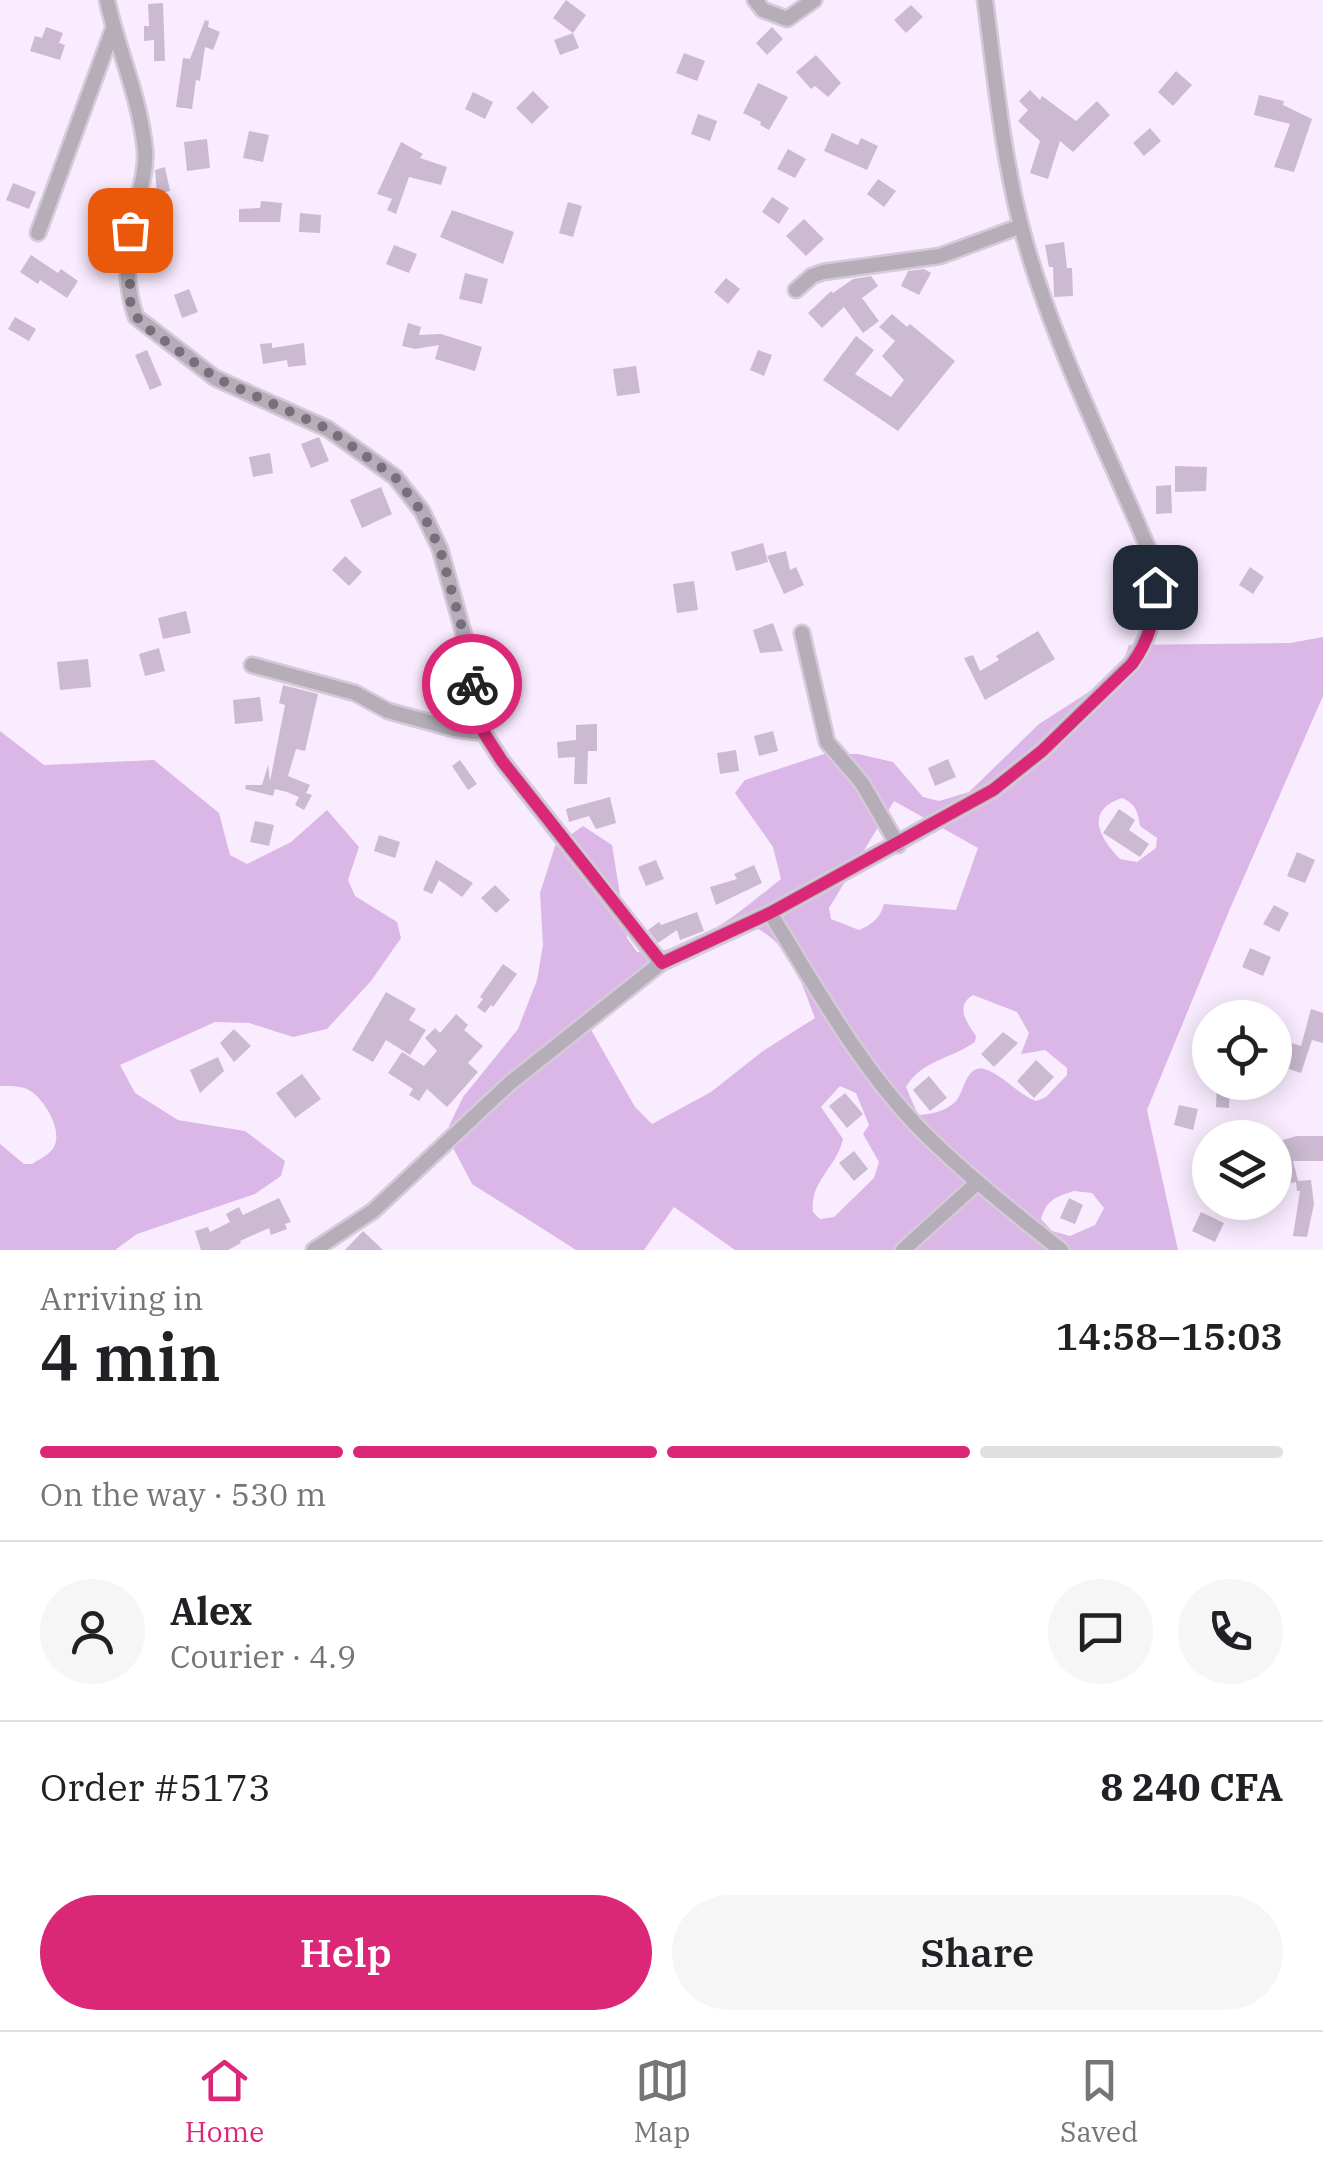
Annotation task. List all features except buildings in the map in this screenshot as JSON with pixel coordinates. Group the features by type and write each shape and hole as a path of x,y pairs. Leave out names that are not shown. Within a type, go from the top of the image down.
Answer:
{"street":[{"path":"107,0 128,69 145,154 130,230 130,301 136,317 216,378 328,429 395,477 422,512 440,549 464,635 476,711 484,733 513,776 662,963"},
{"path":"755,0 764,10 788,19 814,0"},
{"path":"314,1250 373,1210 510,1083 662,963 770,913 981,797 1020,771 1132,664 1145,646 1154,620 1155,579 1150,553 1057,331 1021,226 998,103 985,0"},
{"path":"38,233 113,28"},
{"path":"796,290 823,272 940,256 1021,226"},
{"path":"802,634 827,742 862,783 898,844"},
{"path":"252,665 354,692 388,711 484,733"},
{"path":"770,913 872,1072 919,1128 1061,1250"},
{"path":"903,1250 978,1182"}],"shaded area":[{"path":"1323,637 1323,696 1147,1110 1178,1250 735,1250 674,1207 644,1250 576,1250 472,1184 450,1142 449,1126 463,1097 518,1029 537,980 543,945 540,893 555,846 583,826 612,845 627,938 637,952 677,947 714,929 781,879 773,847 735,793 745,780 824,754 858,754 893,762 923,797 939,801 969,792 1039,724 1098,686 1124,660 1129,645 1290,643","holes":["1122,798 1137,813 1140,826 1157,838 1156,848 1137,862 1120,859 1099,825 1103,810","894,801 978,848 956,910 884,904 875,920 859,930 831,919 829,908","754,927 767,934 786,954 815,1018 763,1051 711,1092 652,1124 635,1107 586,1021 646,974","973,995 1017,1012 1029,1033 1021,1054 1045,1050 1067,1068 1067,1075 1046,1097 1036,1101 994,1073 975,1070 952,1105 918,1115 906,1087 929,1065 975,1042 963,1009","840,1086 856,1093 869,1125 863,1134 879,1162 874,1178 834,1217 820,1219 813,1212 815,1192 843,1139 821,1107","1074,1191 1092,1193 1104,1208 1095,1225 1070,1236 1052,1231 1041,1219 1043,1212 1053,1200"]},
{"path":"0,731 44,765 154,760 219,813 230,855 247,864 291,842 327,810 359,847 348,880 355,896 397,922 401,938 371,981 327,1029 293,1037 249,1023 215,1022 120,1065 135,1093 178,1120 245,1131 285,1161 281,1176 255,1194 137,1234 115,1250 0,1250 0,1144 24,1164 32,1164 52,1150 56,1136 48,1111 32,1092 0,1086"}],"way so far":[{"path":"130,230 130,301 140,323 216,378 328,429 395,477 422,512 440,549 464,635 472,684"}],"route":[{"path":"472,684 484,733 502,761 662,963 843,875 1020,771 1132,664 1145,646 1154,620 1155,587"}]}
